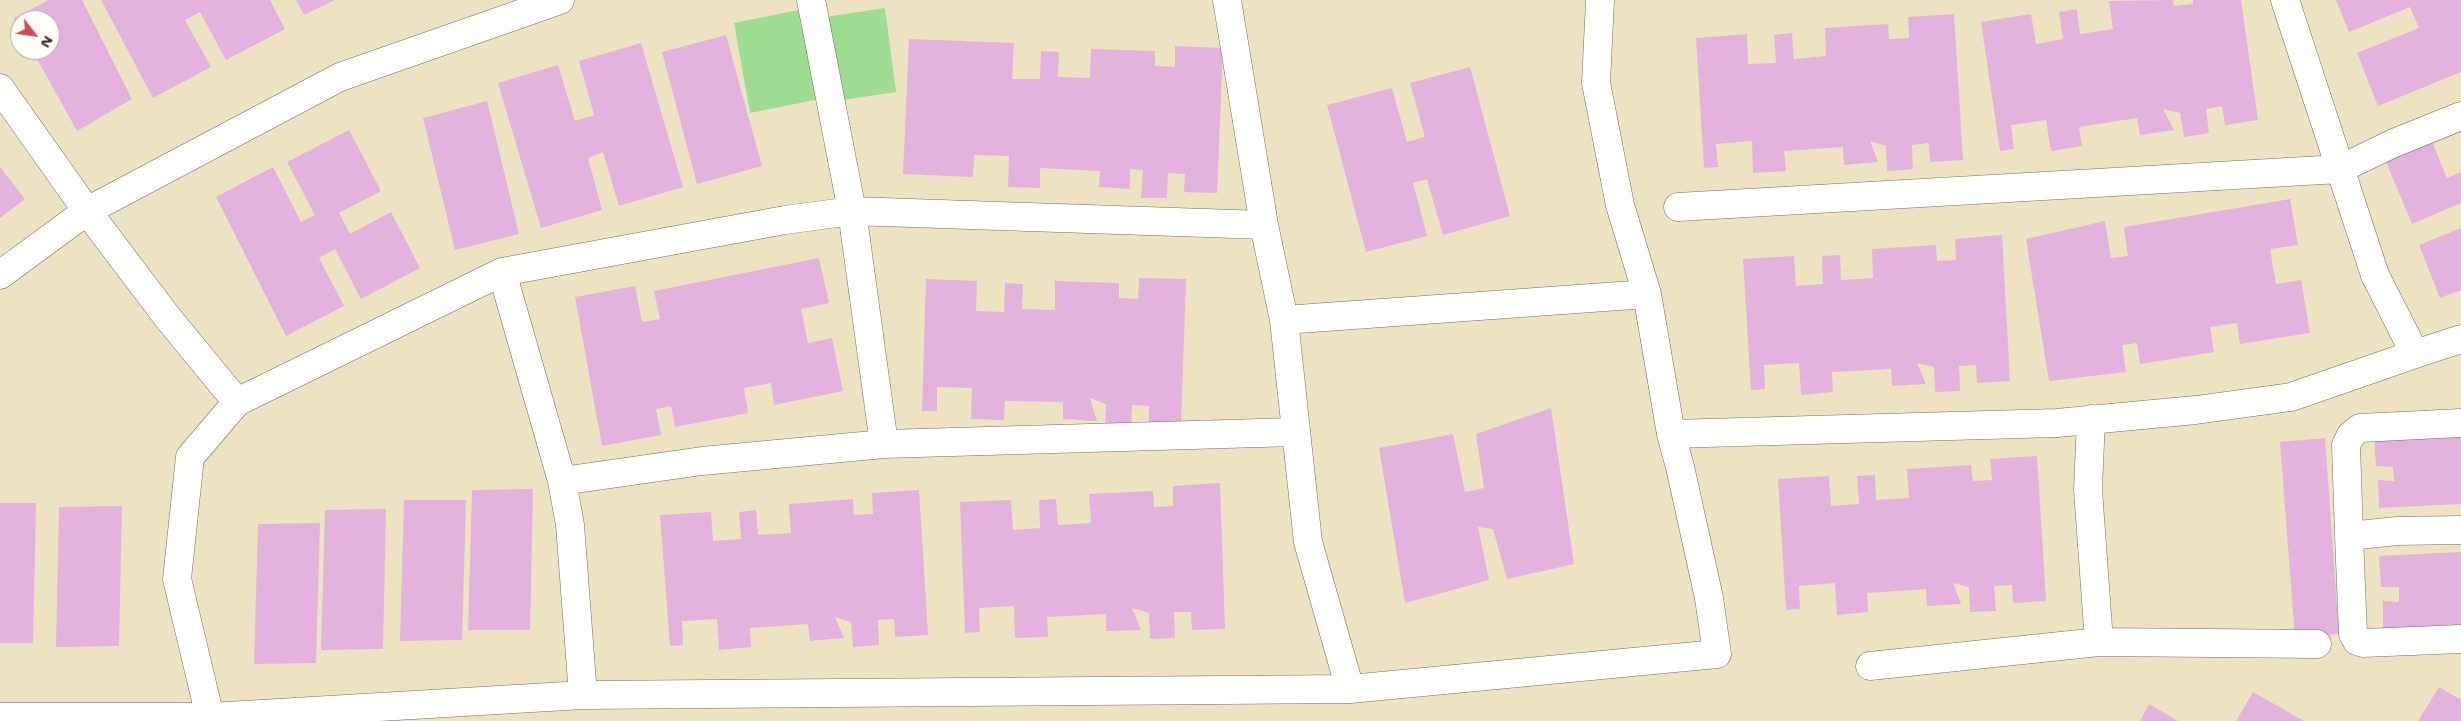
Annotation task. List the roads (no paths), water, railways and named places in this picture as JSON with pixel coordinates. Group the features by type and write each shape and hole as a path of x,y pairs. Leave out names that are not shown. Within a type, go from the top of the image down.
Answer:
{"street":[{"path":"0,275 87,211 340,77 560,0"},
{"path":"811,0 852,211 884,444"},
{"path":"1227,0 1264,225 1284,320 1294,432 1308,542 1350,689"},
{"path":"0,717 210,717 583,695 1350,689 1717,654 1709,598 1671,434 1647,294 1620,205 1596,84 1600,0"},
{"path":"2285,0 2375,275 2415,354"},
{"path":"0,88 87,211 168,318 237,402"},
{"path":"1678,207 2340,169 2394,143 2461,116"},
{"path":"210,717 177,579 190,457 237,402 502,272 785,220 852,211 1264,225"},
{"path":"502,272 562,482 570,525 583,695"},
{"path":"1284,320 1647,294"},
{"path":"1671,434 2057,423 2196,410 2291,397 2461,339"},
{"path":"2091,419 2088,490 2098,642"},
{"path":"2461,423 2360,428 2351,434 2346,445 2353,634 2357,641 2363,643 2461,639"},
{"path":"562,482 711,460 884,444 1294,432"},
{"path":"2349,536 2397,531 2461,530"},
{"path":"1870,666 2098,642 2317,644"}]}
